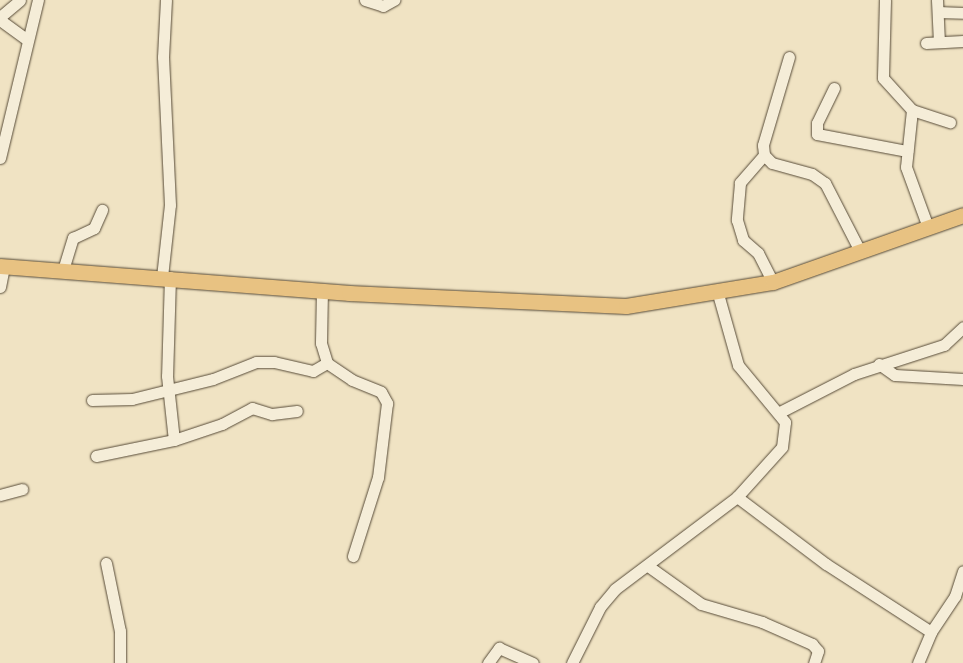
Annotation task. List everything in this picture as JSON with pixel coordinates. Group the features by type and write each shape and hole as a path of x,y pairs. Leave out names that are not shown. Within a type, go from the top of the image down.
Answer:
{"main road":[{"path":"2,266 166,277 348,293 587,306 626,306 718,294 773,282 963,215"}],"street":[{"path":"20,0 0,18 28,40"},
{"path":"0,158 38,0"},
{"path":"166,0 163,57 170,205 166,277 170,390 174,440"},
{"path":"365,0 383,6 394,0"},
{"path":"885,0 883,78 912,110 950,122"},
{"path":"937,0 939,42"},
{"path":"938,12 963,13"},
{"path":"926,42 963,41"},
{"path":"789,57 763,145 764,155 772,163 812,174 824,183 860,250"},
{"path":"834,88 817,123 817,134 907,150"},
{"path":"912,110 906,167 928,227"},
{"path":"764,155 740,184 737,220 743,240 758,253 773,282"},
{"path":"64,270 73,238 94,228 102,210"},
{"path":"0,287 2,266"},
{"path":"326,290 321,344 327,363 352,380 381,392 387,403 378,477 353,556"},
{"path":"572,663 600,607 615,589 648,566 737,497 782,446 786,428 780,412 738,365 718,294"},
{"path":"780,412 879,364 944,344 963,327"},
{"path":"92,400 122,400 170,390 256,362 274,362 313,370 327,363"},
{"path":"879,364 895,375 963,379"},
{"path":"96,456 174,440 222,424 249,409 272,414 297,411"},
{"path":"0,495 22,489"},
{"path":"737,497 826,564 931,632"},
{"path":"106,563 120,631 120,663"},
{"path":"648,566 701,604 762,622 812,644 818,651 814,663"},
{"path":"918,663 931,632 955,596 963,571"},
{"path":"488,663 499,648 534,663"}]}
